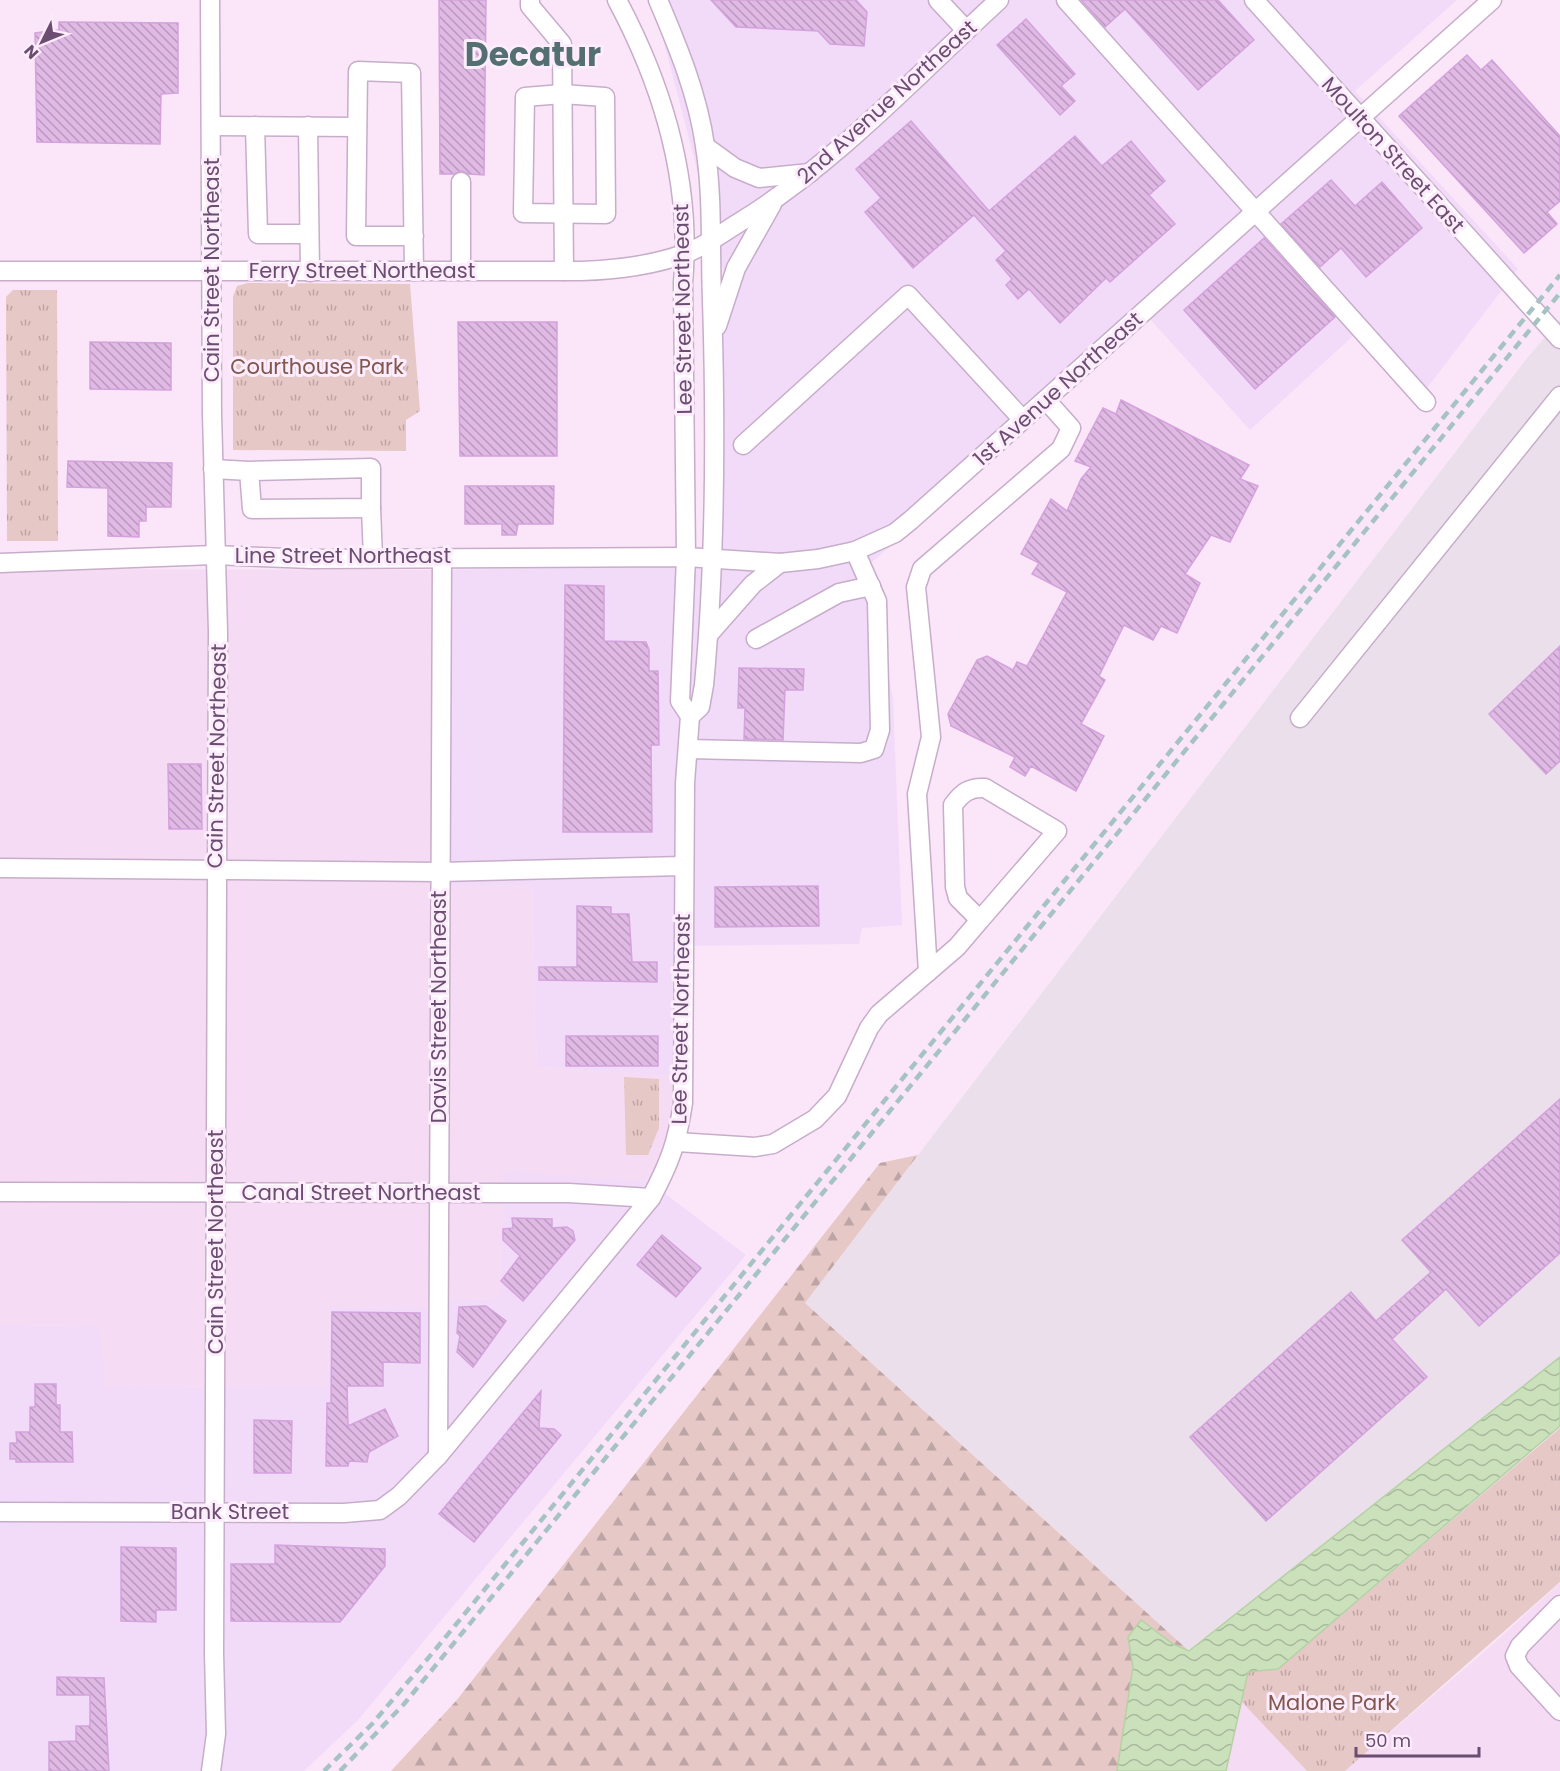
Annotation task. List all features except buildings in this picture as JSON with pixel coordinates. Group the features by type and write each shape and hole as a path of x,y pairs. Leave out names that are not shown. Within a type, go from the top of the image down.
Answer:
{"street":[{"path":"195,0 210,26"},
{"name":"Cain Street Northeast","path":"210,0 210,272 214,555 218,632 215,1755 211,1771"},
{"path":"530,0 531,6 562,44 564,271"},
{"name":"Lee Street Northeast","path":"438,1456 651,1198 671,1160 677,1142 683,1103 683,866 690,716 680,701 686,557 683,284 686,254 685,214 661,96 639,41 617,0"},
{"path":"938,0 966,30"},
{"name":"2nd Avenue Northeast","path":"710,240 773,201 812,173 999,0"},
{"path":"1066,0 1426,402"},
{"name":"Moulton Street East","path":"1254,0 1560,339"},
{"name":"1st Avenue Northeast","path":"712,558 780,563 818,559 855,551 895,533 1361,120 1492,0"},
{"name":"Lee Street Northeast","path":"665,3 706,147 710,240 715,483 709,634 700,707 690,716"},
{"path":"414,236 356,236 358,71 411,73 414,236 414,271"},
{"path":"562,94 605,97 606,214 523,213 525,97 562,94"},
{"path":"211,126 357,127"},
{"path":"255,126 258,234 309,234"},
{"path":"308,126 310,272"},
{"path":"706,147 735,168 759,178 812,173"},
{"path":"461,182 461,271"},
{"path":"713,339 736,268 773,201"},
{"name":"Ferry Street Northeast","path":"0,271 564,271 614,268 686,254 710,240"},
{"path":"743,445 908,294 1023,420"},
{"path":"1300,718 1560,396"},
{"path":"928,972 917,794 931,737 916,587 922,569 1061,449 1071,428 1046,400"},
{"path":"213,469 249,471 371,468 373,558"},
{"path":"249,471 252,509 371,508"},
{"path":"688,749 861,753 874,749 880,730 877,601 855,551"},
{"name":"Line Street Northeast","path":"0,563 214,555 373,558 686,557"},
{"name":"Davis Street Northeast","path":"438,1456 440,872 443,740 442,557"},
{"path":"686,557 712,558"},
{"path":"709,634 753,584 780,563"},
{"path":"756,639 839,593 871,586"},
{"path":"677,1142 755,1147 773,1144 815,1119 837,1096 869,1028 879,1014 957,947 1057,831 985,788 973,788 960,795 953,805 954,887 958,898 980,920"},
{"path":"0,868 440,872 683,866"},
{"name":"Canal Street Northeast","path":"0,1192 569,1193 651,1198"},
{"name":"Bank Street","path":"0,1512 344,1513 380,1510 399,1496 438,1456"},
{"path":"1560,1605 1520,1646 1515,1656 1519,1666 1560,1711"}],"shaded area":[{"path":"653,0 1457,0 1355,91 1518,269 1424,392 1365,325 1250,430 1150,319 870,564 893,700 902,925 862,928 859,944 677,946 677,1076 537,1067 532,885 433,887 435,570 721,565 724,274"},
{"path":"1560,320 1560,1359 1189,1651 805,1303 1528,357"},
{"path":"0,569 435,570 434,887 532,885 537,1067 677,1076 676,1114 666,1152 651,1183 632,1182 500,1298 456,1299 430,1308 330,1307 328,1387 104,1388 100,1326 0,1325"},
{"path":"506,1171 651,1183 746,1255 358,1720 304,1771 0,1771 0,1325 100,1326 105,1388 328,1387 330,1307 430,1308 456,1299 500,1298"},
{"path":"1560,1583 1560,1771 1345,1771 1492,1645"},
{"path":"1241,1701 1307,1771 1226,1771"}],"green space":[{"name":"Courthouse Park","path":"248,283 410,284 420,411 406,420 406,451 233,450 233,297 237,286"},
{"path":"13,290 57,290 58,541 7,541 6,297"},
{"path":"624,1077 659,1079 659,1128 648,1155 626,1155"},
{"path":"918,1155 805,1303 1189,1651 1173,1644 1142,1621 1128,1637 1133,1667 1117,1771 391,1771 456,1701 880,1163"},
{"name":"Malone Park","path":"1560,1428 1560,1582 1345,1771 1307,1771 1241,1701 1248,1672 1278,1669"}],"water":[{"path":"1560,1357 1560,1426 1278,1669 1248,1672 1226,1771 1117,1771 1133,1667 1128,1637 1141,1620 1173,1644 1189,1651"}],"railway":[{"path":"324,1771 372,1724 435,1650 1560,275"},
{"path":"340,1771 404,1704 1560,293"}],"district":[{"name":"Decatur","path":"533,54"}]}
